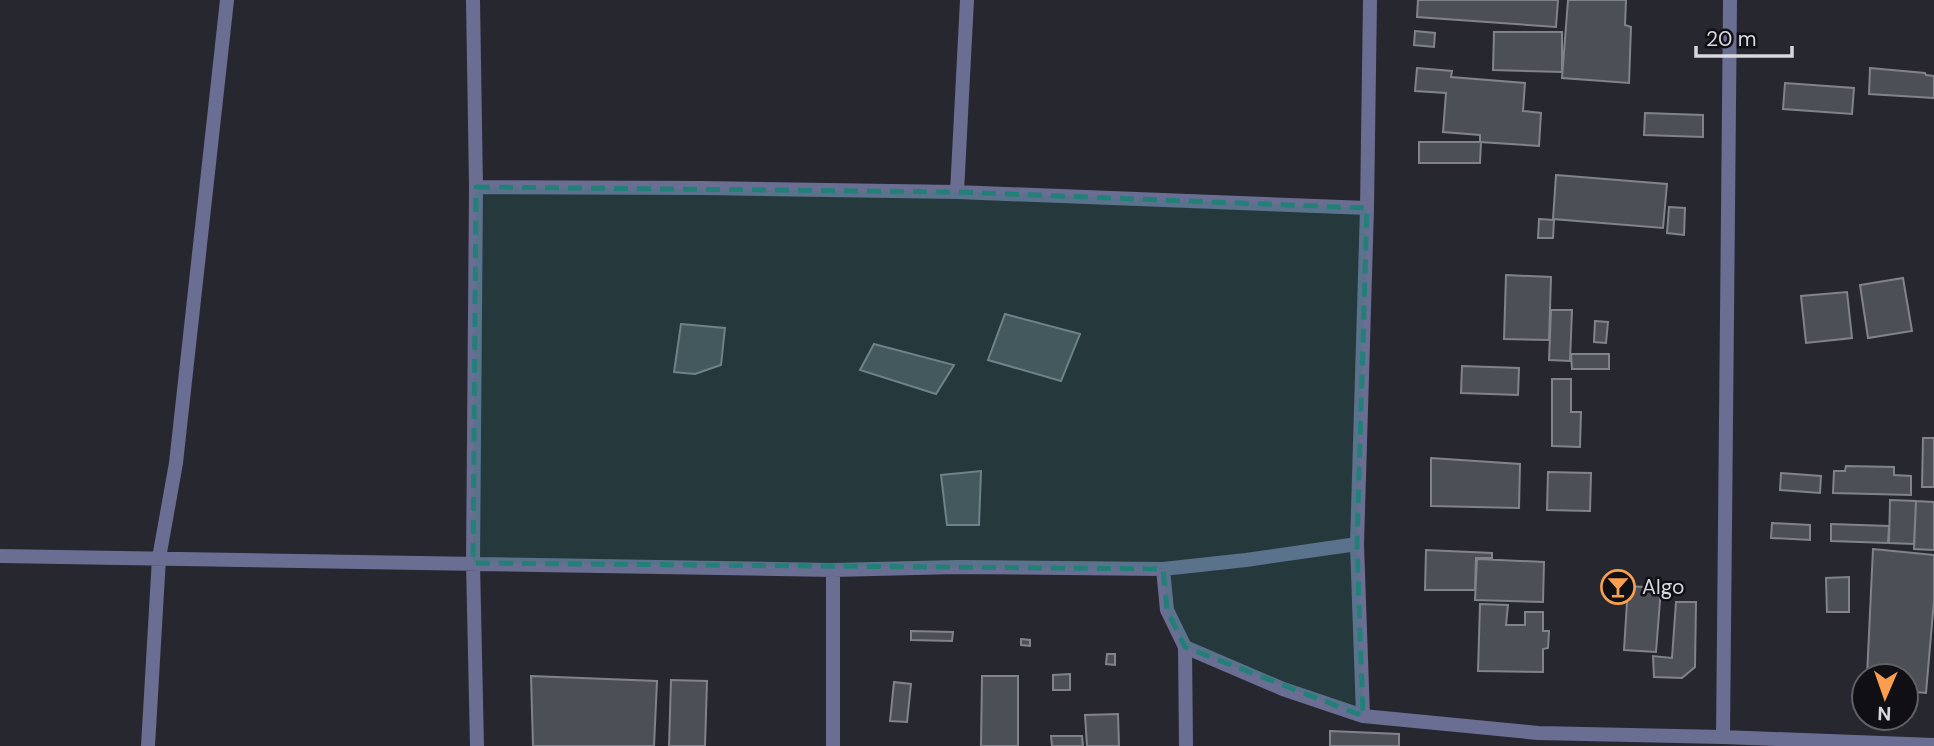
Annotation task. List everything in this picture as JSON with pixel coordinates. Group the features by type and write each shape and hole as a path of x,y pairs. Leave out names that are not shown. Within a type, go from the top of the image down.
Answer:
{"street":[{"path":"148,746 159,558 176,463 227,0"},
{"path":"473,0 476,187 473,563 477,746"},
{"path":"957,192 967,0"},
{"path":"1363,716 1357,544 1370,0"},
{"path":"1723,737 1730,0"},
{"path":"476,187 957,192 1367,208"},
{"path":"0,556 833,570 957,567 1163,569 1357,544"},
{"path":"1163,569 1167,610 1185,647 1186,746"},
{"path":"833,570 833,746"},
{"path":"1185,647 1283,689 1363,716 1539,740 1723,737 1934,745"}],"highlighted area":[{"path":"476,187 957,192 1367,208 1357,544 1363,716 1185,647 1167,610 1163,569 473,563"}],"building":[{"path":"1418,0 1558,0 1556,27 1417,17"},
{"path":"1568,0 1626,0 1625,25 1631,27 1629,83 1562,78"},
{"path":"1415,31 1435,33 1434,47 1414,45"},
{"path":"1494,32 1562,32 1562,72 1493,70"},
{"path":"1417,68 1452,71 1451,77 1525,83 1523,111 1541,113 1539,146 1480,142 1480,135 1443,132 1446,93 1415,91"},
{"path":"1870,68 1934,76 1934,98 1869,94"},
{"path":"1785,83 1854,88 1852,114 1783,109"},
{"path":"1645,113 1703,115 1703,137 1644,135"},
{"path":"1419,142 1481,142 1480,163 1419,163"},
{"path":"1556,175 1667,184 1663,228 1553,219"},
{"path":"1669,207 1685,208 1684,235 1667,233"},
{"path":"1539,219 1554,220 1553,238 1538,238"},
{"path":"1506,275 1551,277 1549,340 1504,339"},
{"path":"1903,278 1912,331 1868,338 1860,285"},
{"path":"1847,292 1852,338 1806,343 1801,296"},
{"path":"1551,310 1572,310 1570,361 1549,360"},
{"path":"1005,314 1080,334 1061,381 988,360"},
{"path":"1595,321 1608,322 1606,343 1594,342"},
{"path":"681,324 725,328 721,365 695,374 674,372"},
{"path":"874,344 954,365 936,394 860,370"},
{"path":"1571,354 1609,354 1609,369 1572,369"},
{"path":"1462,366 1519,368 1518,395 1461,393"},
{"path":"1552,379 1571,379 1571,412 1581,412 1580,447 1552,446"},
{"path":"1923,438 1934,438 1934,487 1922,487"},
{"path":"1431,458 1520,464 1519,508 1431,506"},
{"path":"1846,466 1894,467 1894,475 1911,476 1911,495 1833,493 1834,471 1845,471"},
{"path":"981,471 979,525 947,525 941,475"},
{"path":"1548,472 1591,473 1590,511 1547,510"},
{"path":"1781,473 1821,476 1820,493 1780,490"},
{"path":"1890,500 1916,501 1914,544 1889,543"},
{"path":"1916,501 1934,502 1934,550 1914,549"},
{"path":"1772,523 1810,525 1810,540 1771,538"},
{"path":"1831,524 1889,526 1888,543 1831,541"},
{"path":"1873,549 1934,555 1934,600 1926,693 1920,692 1920,662 1868,662"},
{"path":"1426,550 1492,553 1492,558 1476,558 1475,590 1425,590"},
{"path":"1477,559 1544,562 1543,602 1475,600"},
{"path":"1849,577 1849,612 1827,612 1826,578"},
{"path":"1628,586 1661,588 1656,652 1624,650"},
{"path":"1676,602 1696,602 1695,667 1682,678 1654,677 1653,656 1672,658"},
{"path":"1480,604 1508,605 1506,625 1525,625 1525,612 1543,612 1543,631 1549,631 1548,648 1543,649 1543,672 1478,671"},
{"path":"911,631 953,632 952,641 911,640"},
{"path":"1021,639 1030,640 1030,646 1021,645"},
{"path":"1107,654 1115,654 1115,665 1106,664"},
{"path":"1070,674 1070,690 1053,690 1053,675"},
{"path":"531,676 657,681 654,746 533,746"},
{"path":"982,676 1018,676 1018,746 981,746"},
{"path":"671,680 707,681 705,746 669,746"},
{"path":"894,682 911,684 907,722 890,721"},
{"path":"1118,714 1119,746 1087,746 1085,715"},
{"path":"1330,731 1399,734 1399,746 1330,746"},
{"path":"1051,736 1082,736 1083,746 1052,746"}],"place":[{"name":"Algo","path":"1618,587"}]}
